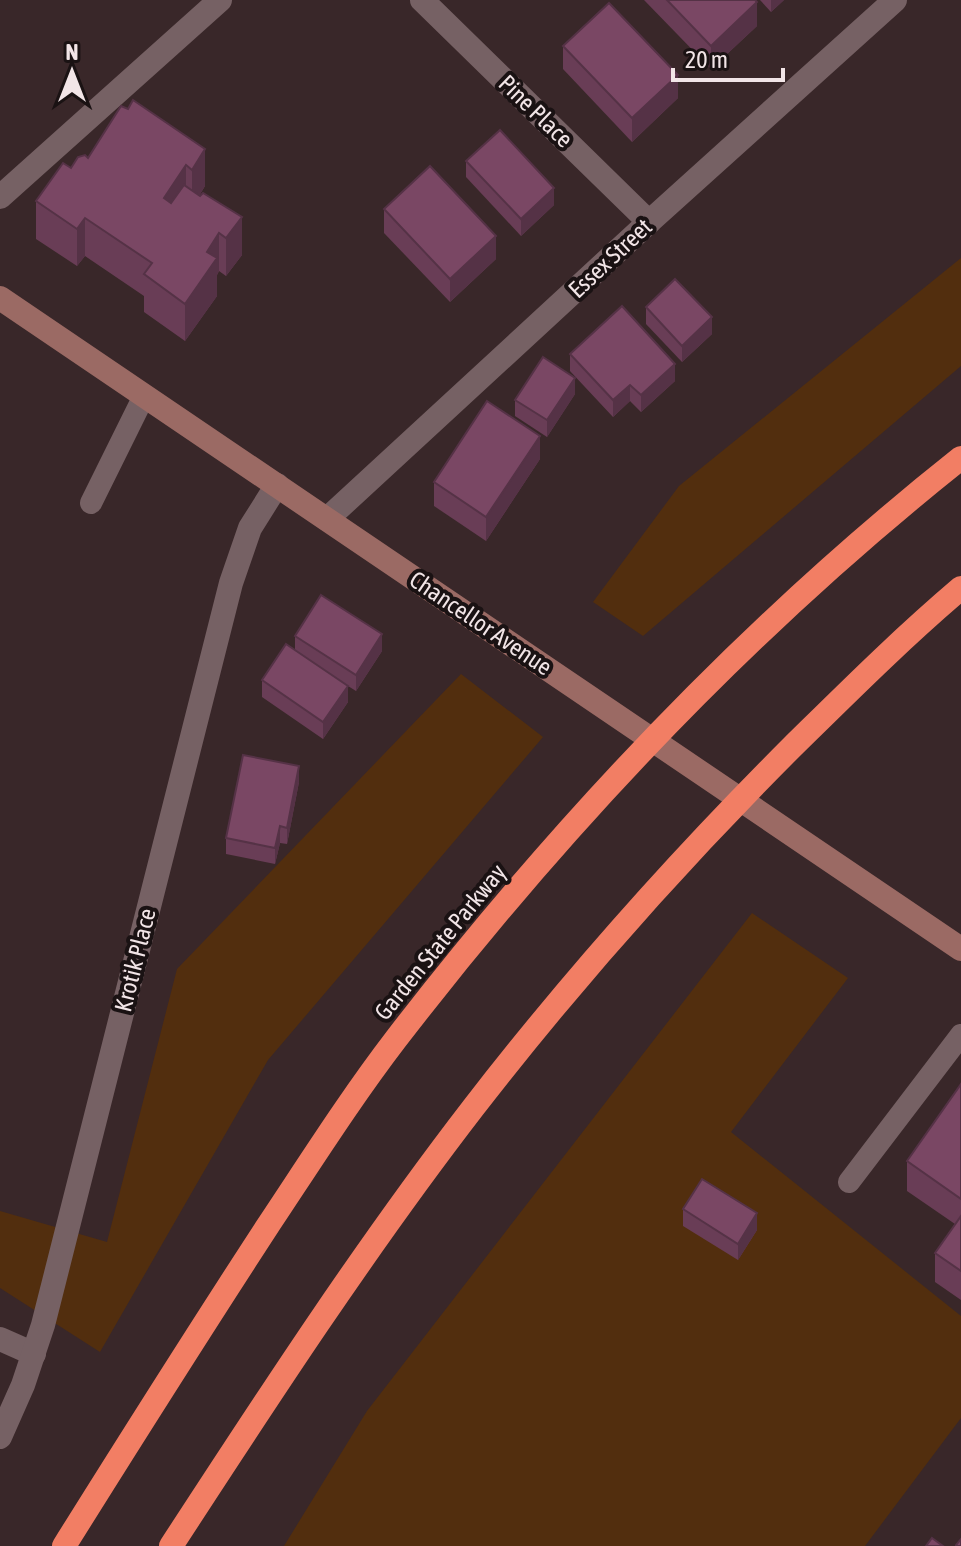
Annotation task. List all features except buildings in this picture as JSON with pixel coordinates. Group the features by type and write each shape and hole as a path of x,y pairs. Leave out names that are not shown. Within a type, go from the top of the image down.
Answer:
{"highway":[{"name":"Garden State Parkway","path":"64,1546 326,1137 394,1041 464,954 635,759 731,660 828,570 961,458"},
{"path":"171,1546 390,1220 559,1001 633,913 733,806 836,704 961,588"}],"main road":[{"name":"Chancellor Avenue","path":"0,298 961,949"}],"street":[{"path":"0,197 220,0"},
{"name":"Pine Place","path":"422,0 649,222"},
{"name":"Essex Street","path":"327,519 895,0"},
{"name":"Krotik Place","path":"0,1437 34,1354 231,583 250,528 277,485"},
{"path":"0,1339 34,1354"}],"lane":[{"path":"91,503 144,396"},
{"path":"849,1182 961,1035"}],"shaded area":[{"path":"961,258 961,366 643,636 593,602 679,486"},
{"path":"461,674 543,737 268,1060 100,1352 0,1288 0,1211 107,1242 177,969"},
{"path":"752,913 848,978 731,1132 961,1316 961,1418 865,1546 284,1546 367,1411"}]}
